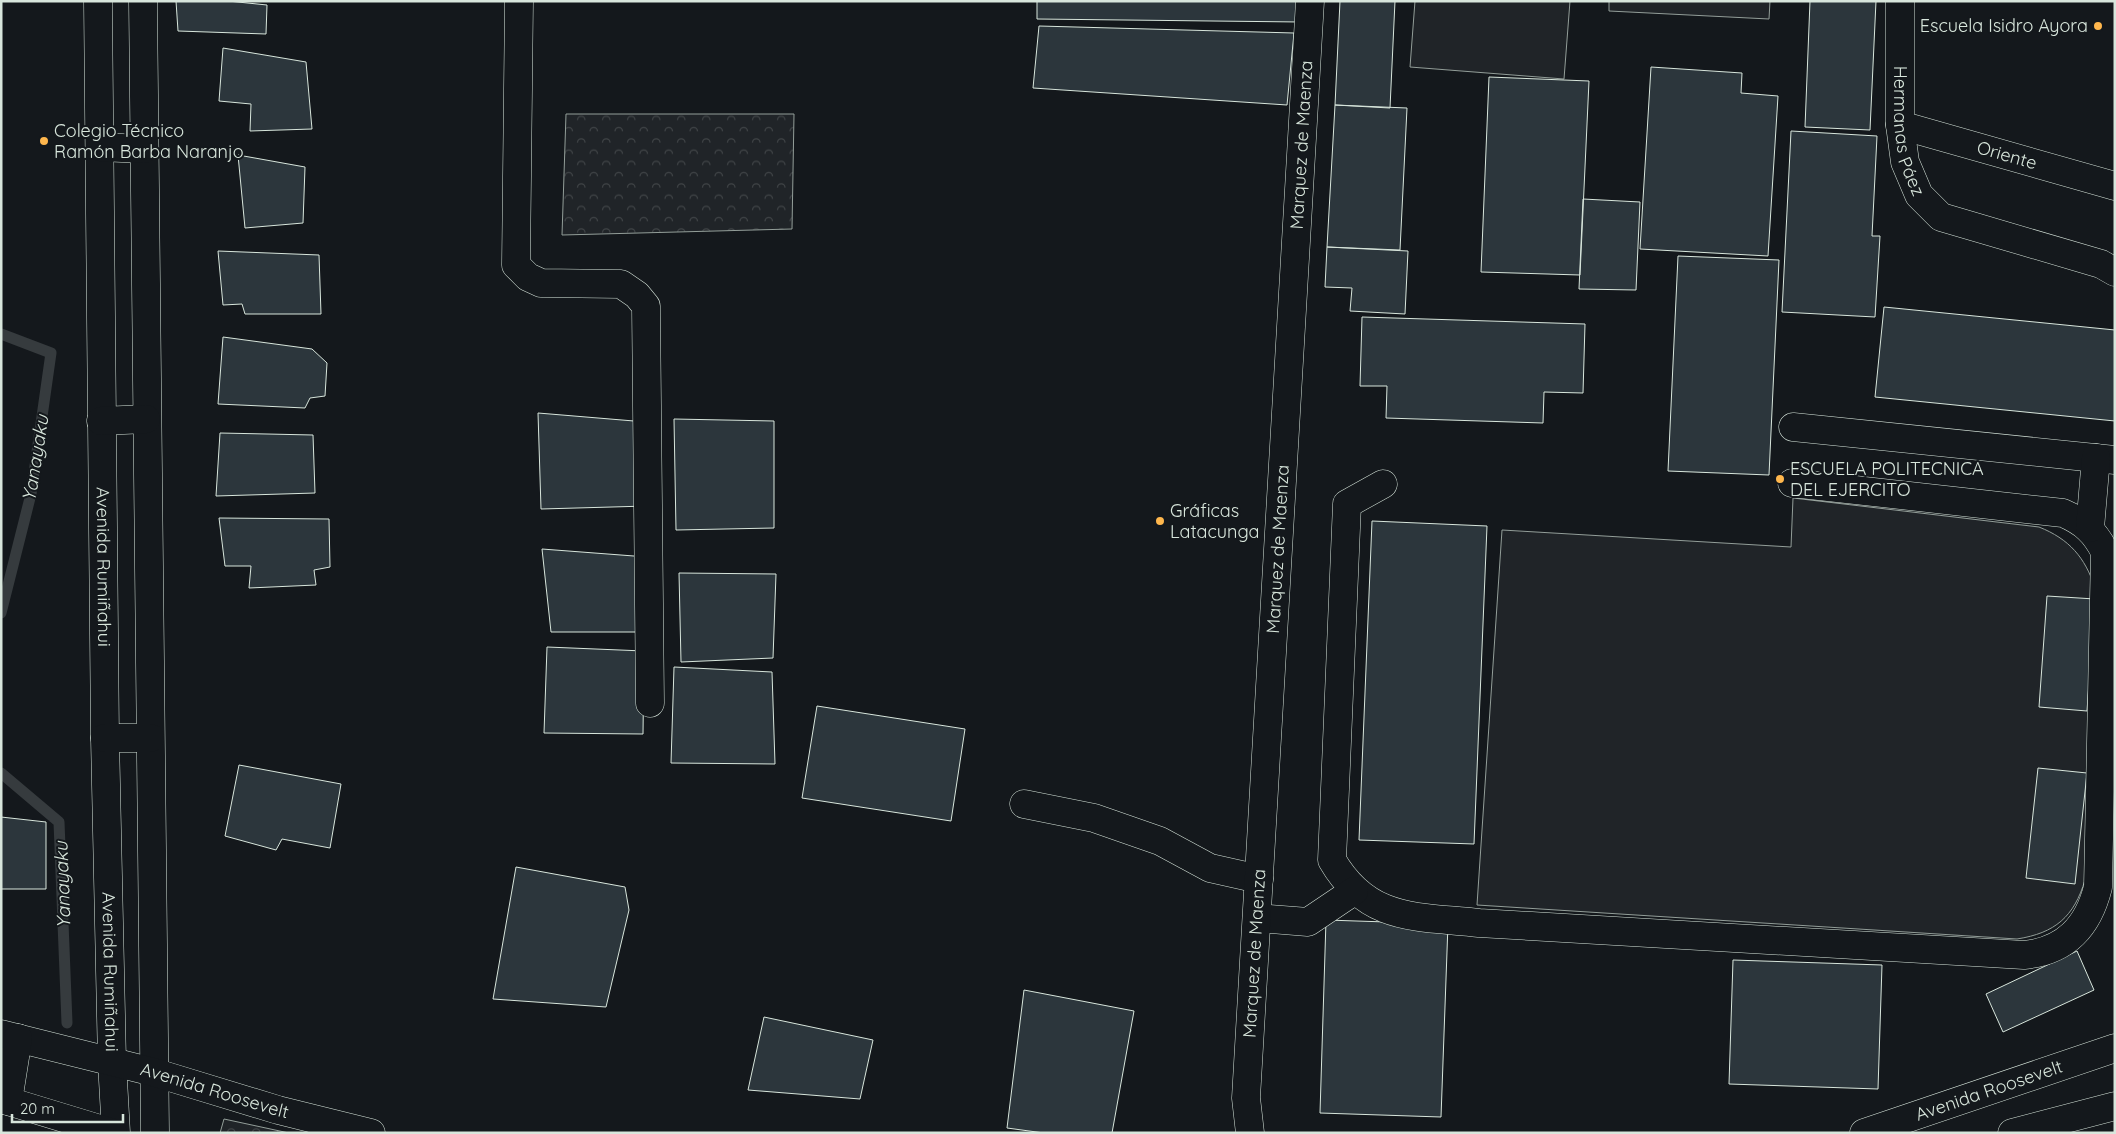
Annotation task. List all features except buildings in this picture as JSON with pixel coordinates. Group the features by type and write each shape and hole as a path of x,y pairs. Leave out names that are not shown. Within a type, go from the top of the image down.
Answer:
{"street":[{"name":"Avenida Rumiñahui","path":"98,1 105,738 114,1133"},
{"path":"143,1 155,1133"},
{"path":"519,1 516,265 528,277 541,283 621,284 637,295 646,306 650,703"},
{"name":"Marquez de Maenza","path":"1250,1133 1246,1098 1310,1"},
{"name":"Hermanas Páez","path":"1900,1 1900,125 1905,162 1919,195 1941,217 2101,264 2115,272"},
{"name":"Oriente","path":"1900,125 2115,186"},
{"path":"100,147 144,149"},
{"path":"101,421 146,419"},
{"path":"1792,427 2105,459 2090,528"},
{"path":"1383,484 1347,504 1332,860 1341,876 1354,891 1369,902 1400,914 1479,923 2024,955 2053,948 2077,931 2088,918 2098,887 2105,552 2099,539 2090,528 2078,519 2063,514 1792,483"},
{"path":"105,738 150,738"},
{"path":"1024,804 1094,818 1160,841 1210,868 1259,879"},
{"path":"1257,918 1308,922 1354,891"},
{"path":"9,1036 5,1100 114,1133"},
{"name":"Avenida Roosevelt","path":"9,1036 153,1072 278,1110 371,1133"},
{"name":"Avenida Roosevelt","path":"1864,1133 2115,1048"},
{"name":"Marquez de Maenza","path":"1237,1133 1246,1098"},
{"path":"2012,1133 2115,1106"}],"green space":[{"path":"1415,1 1570,1 1564,79 1410,67"},
{"path":"1609,1 1770,1 1769,19 1609,11"},
{"path":"566,114 794,114 792,229 562,235"},
{"path":"1793,498 2039,527 2059,537 2081,558 2095,588 2085,880 2069,913 2061,921 2042,932 2017,939 1477,905 1502,530 1791,547"},
{"path":"224,1119 289,1133 220,1133"}],"waterway":[{"name":"Yanayaku","path":"1,334 51,353 31,494 1,613"},
{"name":"Yanayaku","path":"1,773 59,822 67,1023"}],"place":[{"name":"Escuela Isidro Ayora","path":"2098,26"},
{"name":"Colegio Técnico Ramón Barba Naranjo","path":"44,141"},
{"name":"ESCUELA POLITECNICA DEL EJERCITO","path":"1780,479"},
{"name":"Gráficas Latacunga","path":"1160,521"}]}
